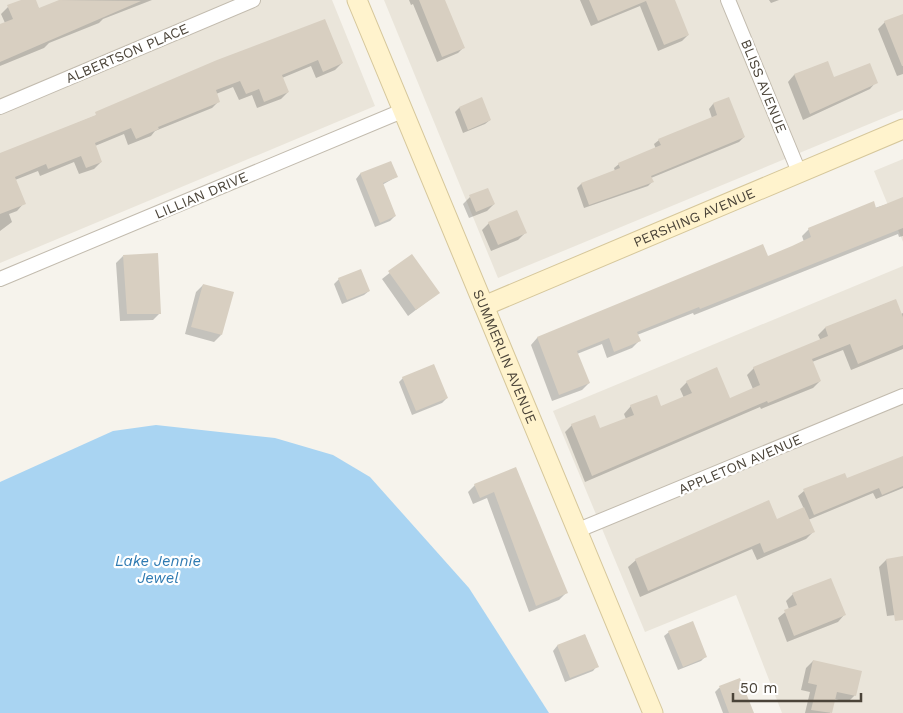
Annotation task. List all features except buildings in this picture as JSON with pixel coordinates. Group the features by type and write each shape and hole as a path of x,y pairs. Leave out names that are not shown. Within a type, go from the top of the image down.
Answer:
{"street":[{"name":"ALBERTSON PLACE","path":"0,107 254,0"},
{"name":"SUMMERLIN AVENUE","path":"357,0 576,532 653,713"},
{"name":"BLISS AVENUE","path":"728,0 799,172"},
{"name":"LILLIAN DRIVE","path":"0,279 402,111"},
{"name":"PERSHING AVENUE","path":"484,306 903,129"},
{"name":"APPLETON AVENUE","path":"576,532 903,396"}],"shaded area":[{"path":"0,0 332,0 375,106 0,263"},
{"path":"384,0 903,0 903,110 498,278"},
{"path":"903,159 903,242 874,171"},
{"path":"903,266 903,713 782,713 736,595 645,632 553,411"}],"water":[{"name":"Lake Jennie Jewel","path":"156,425 275,438 333,455 370,477 469,588 549,713 0,713 0,482 113,431"}]}
